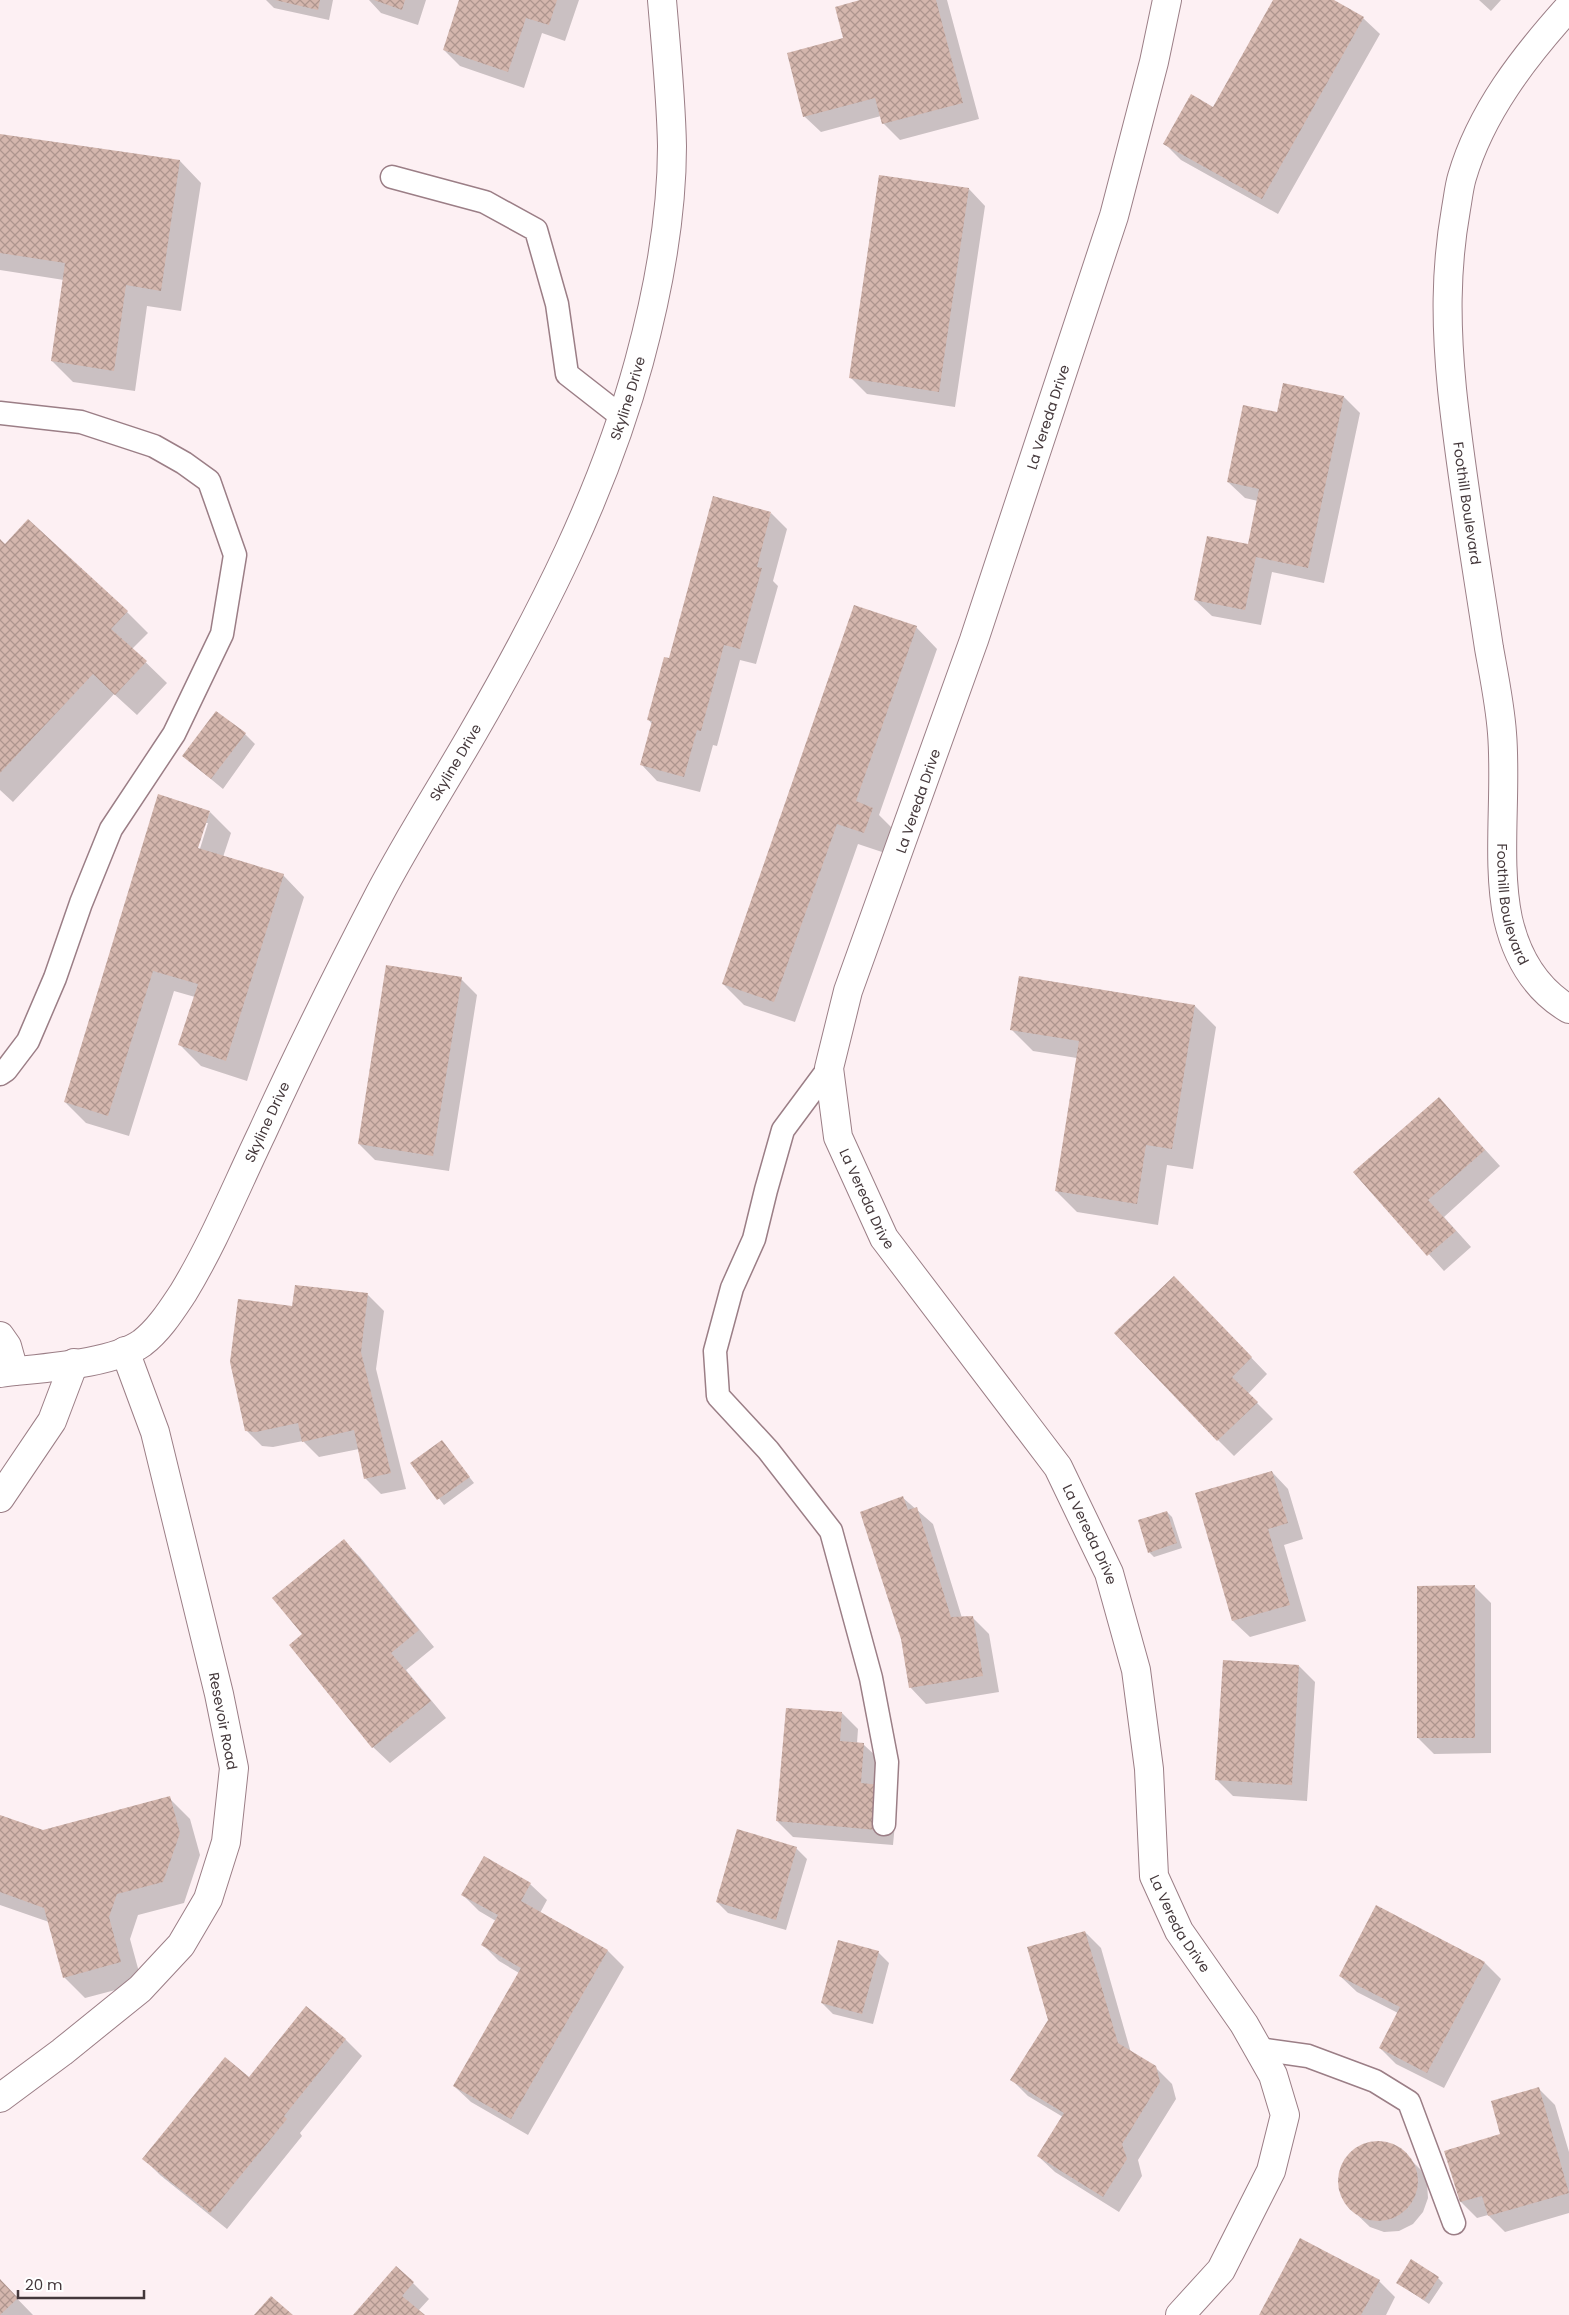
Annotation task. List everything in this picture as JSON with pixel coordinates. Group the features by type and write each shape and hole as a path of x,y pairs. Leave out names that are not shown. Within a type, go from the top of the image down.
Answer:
{"street":[{"name":"Skyline Drive","path":"7,1372 74,1364 105,1358 139,1345 158,1328 197,1270 222,1222 262,1131 382,890 483,715 557,576 594,497 639,363 654,301 670,196 672,148 670,94 662,0"},
{"name":"La Vereda Drive","path":"1167,0 1154,62 1111,226 974,640 848,991 830,1068 838,1137 884,1238 1058,1467 1109,1573 1136,1670 1149,1769 1154,1876 1179,1931 1244,2024 1273,2075 1285,2115 1271,2171 1221,2270 1180,2315"},
{"name":"Foothill Boulevard","path":"1569,7 1541,39 1504,88 1479,133 1461,178 1450,238 1446,296 1458,452 1502,732 1504,881 1508,919 1518,951 1535,982 1569,1009"},
{"path":"0,1336 7,1346 7,1372"},
{"name":"Resevoir Road","path":"0,2098 62,2052 140,1988 181,1945 208,1899 226,1842 234,1768 220,1694 155,1432 126,1351"},
{"path":"0,1498 52,1421 74,1364"}],"lane":[{"path":"392,177 486,202 536,230 557,304 567,374 622,417"},
{"path":"0,413 81,422 154,446 184,463 209,481 236,555 222,634 174,734 111,829 28,1041 6,1070 0,1074"},
{"path":"830,1068 784,1130 754,1239 732,1288 715,1351 716,1369 718,1396 768,1450 831,1531 854,1612 887,1762 884,1824"},
{"path":"1258,2049 1308,2056 1375,2081 1409,2102 1454,2223"}],"building":[{"path":"275,0 320,0 318,10"},
{"path":"374,0 405,0 402,10"},
{"path":"459,0 557,0 549,25 526,18 508,72 443,50"},
{"path":"860,0 936,0 963,103 882,124 875,98 803,117 787,53 843,38 835,7"},
{"path":"1273,0 1334,0 1364,17 1262,199 1163,144 1191,94 1213,107"},
{"path":"0,134 180,160 161,291 126,285 114,371 51,361 65,263 0,253"},
{"path":"879,175 969,188 939,392 849,378"},
{"path":"1283,383 1344,396 1308,568 1256,557 1245,610 1194,600 1207,536 1248,544 1259,489 1227,482 1243,405 1277,412"},
{"path":"713,496 771,512 757,567 762,568 740,649 724,645 701,731 697,730 684,777 640,765 652,721 647,720 664,657 669,658"},
{"path":"28,519 128,611 111,629 147,661 115,695 93,674 0,773 0,539 5,544"},
{"path":"854,605 917,626 856,801 873,808 864,833 837,824 774,1002 722,984"},
{"path":"216,711 246,733 211,779 182,756"},
{"path":"158,794 210,811 198,848 284,874 226,1061 178,1045 198,984 153,971 108,1116 64,1102"},
{"path":"386,965 462,977 433,1156 358,1144"},
{"path":"1019,976 1195,1005 1172,1149 1146,1145 1137,1204 1055,1191 1079,1041 1010,1030"},
{"path":"1439,1097 1485,1150 1428,1200 1456,1231 1427,1256 1353,1172"},
{"path":"1174,1276 1252,1357 1232,1377 1258,1402 1217,1441 1114,1333"},
{"path":"295,1285 368,1293 361,1352 391,1473 364,1479 354,1430 302,1442 298,1423 256,1432 245,1431 230,1362 238,1299 292,1306"},
{"path":"442,1440 470,1477 437,1500 410,1463"},
{"path":"1272,1471 1288,1523 1268,1529 1290,1605 1232,1621 1195,1493"},
{"path":"903,1496 908,1510 917,1507 951,1617 973,1616 983,1676 909,1688 901,1639 860,1512"},
{"path":"1167,1511 1177,1543 1148,1553 1138,1520"},
{"path":"344,1539 419,1630 391,1653 431,1701 372,1748 289,1645 302,1634 272,1598"},
{"path":"1475,1585 1475,1738 1417,1738 1417,1586"},
{"path":"1223,1660 1299,1665 1292,1785 1215,1780"},
{"path":"786,1708 842,1712 840,1741 864,1743 861,1783 881,1785 877,1830 776,1821"},
{"path":"170,1796 180,1833 163,1882 117,1894 109,1917 121,1962 63,1978 44,1908 0,1892 0,1815 43,1830"},
{"path":"737,1829 797,1847 776,1920 716,1902"},
{"path":"484,1856 531,1883 521,1901 608,1950 511,2119 453,2086 521,1968 481,1945 498,1915 461,1895"},
{"path":"1376,1905 1485,1962 1427,2073 1379,2048 1400,2007 1339,1976"},
{"path":"1085,1931 1118,2043 1156,2066 1160,2082 1122,2144 1127,2159 1103,2197 1037,2156 1064,2113 1010,2080 1048,2020 1027,1947"},
{"path":"838,1940 879,1951 862,2014 821,2003"},
{"path":"306,2006 346,2039 284,2116 287,2119 210,2213 142,2159 225,2057 249,2077"},
{"path":"1539,2087 1569,2193 1488,2216 1482,2196 1460,2202 1444,2151 1500,2134 1491,2101"},
{"path":"1378,2141 1393,2144 1406,2153 1415,2166 1418,2181 1415,2196 1406,2209 1393,2218 1378,2221 1363,2218 1350,2209 1341,2196 1338,2181 1341,2166 1350,2153 1363,2144"},
{"path":"1300,2238 1380,2280 1361,2315 1259,2315"},
{"path":"1411,2259 1439,2277 1424,2300 1396,2283"},
{"path":"396,2266 414,2282 402,2296 425,2315 353,2315"},
{"path":"0,2279 18,2298 0,2315"},
{"path":"271,2296 293,2315 254,2315"}]}
